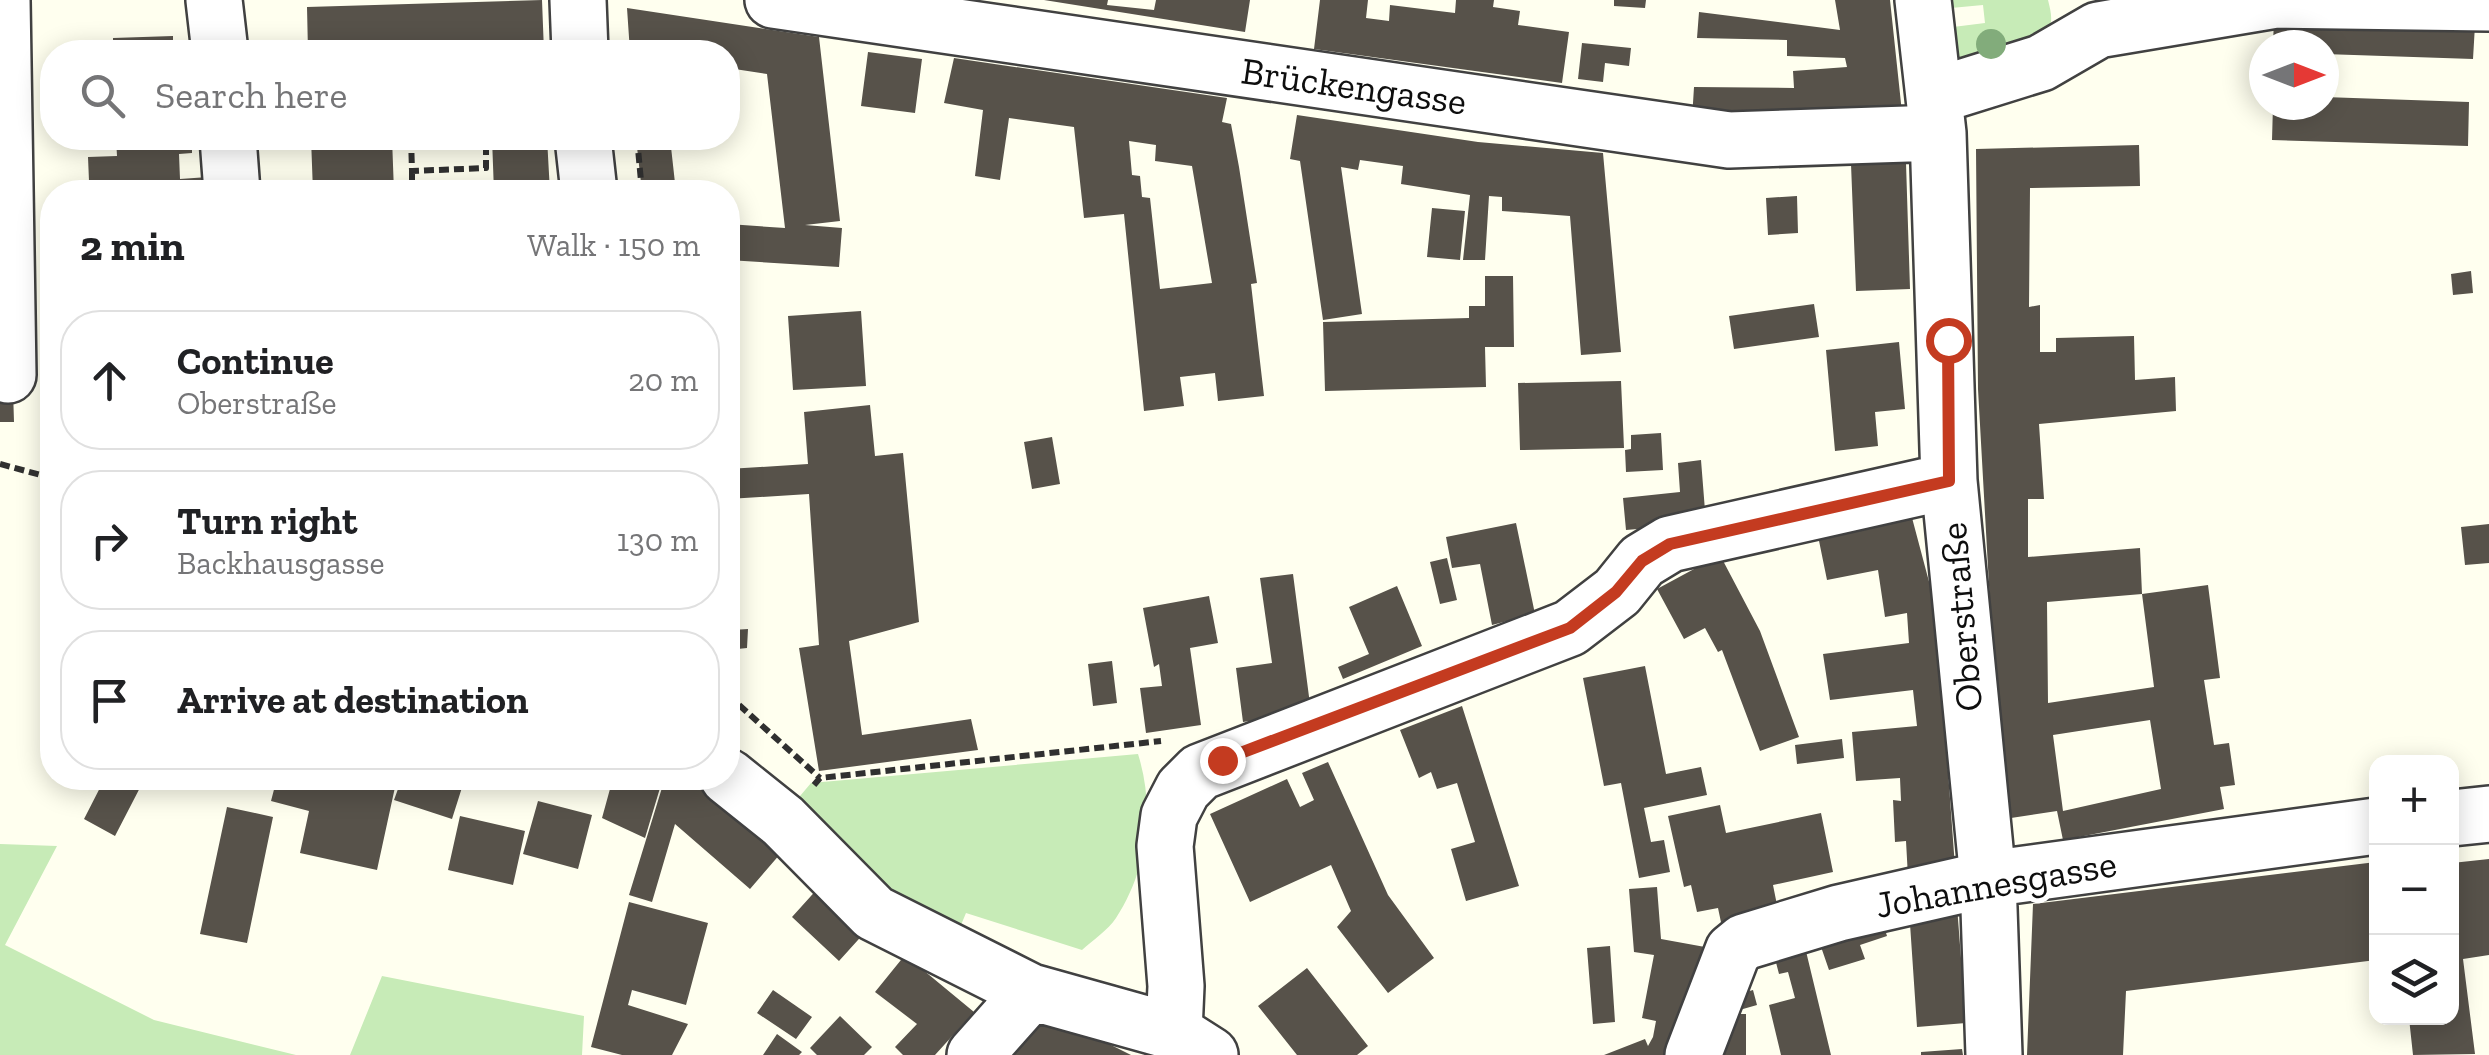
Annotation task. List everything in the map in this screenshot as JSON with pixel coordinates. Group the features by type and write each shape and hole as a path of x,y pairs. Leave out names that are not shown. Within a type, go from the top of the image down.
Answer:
{"street":[{"path":"2,0 8,374"},
{"path":"214,0 219,40"},
{"path":"578,0 580,40"},
{"name":"Brückengasse","path":"772,0 1729,140 1937,114 2098,30 2277,0 2489,4"},
{"name":"Oberstraße","path":"1923,0 1937,114 1949,481 1988,879 1994,1055"},
{"path":"229,150 231,180"},
{"path":"584,150 587,180"},
{"path":"1192,1043 1176,986 1165,846 1169,816 1183,789 1200,772 1570,628 1616,592 1642,561 1670,544 1949,481"},
{"path":"740,786 784,821 874,913 1031,992 1192,1043"},
{"path":"2459,817 2489,814"},
{"name":"Johannesgasse","path":"1693,1055 1733,951 1744,942 1839,913 1988,879 2369,827"},
{"path":"976,1055 1031,992"}],"path":[{"path":"411,150 412,180"},
{"path":"412,171 486,168 486,150"},
{"path":"637,150 641,180"},
{"path":"0,464 40,475"},
{"path":"740,706 820,778 1177,739"}],"green space":[{"path":"1950,0 2048,0 2050,24 2043,38 1957,61 1953,27 1985,23 1983,5 1951,8"},
{"path":"1138,754 1147,817 1142,859 1116,918 1082,950 966,913 958,932 875,882 795,802 811,783"},
{"path":"0,844 57,846 5,945 154,1020 296,1055 0,1055"},
{"path":"382,976 584,1016 582,1055 350,1055"}],"building":[{"path":"542,0 544,40 308,40 307,7"},
{"path":"1044,0 1108,0 1107,5 1154,10 1156,0 1250,0 1245,32"},
{"path":"1320,0 1368,0 1366,18 1389,21 1390,5 1455,13 1456,0 1494,0 1493,7 1520,11 1518,25 1569,32 1562,83 1314,49"},
{"path":"1614,0 1646,0 1645,8 1614,6"},
{"path":"1835,0 1890,0 1903,122 1692,119 1694,87 1794,88 1793,71 1847,67 1845,58 1787,56 1787,40 1697,38 1699,12 1840,30"},
{"path":"627,8 819,37 840,221 805,225 842,228 839,267 740,261 740,225 785,228 767,74 740,70 740,40 629,40"},
{"path":"2274,18 2475,25 2473,59 2339,55 2339,30 2274,30"},
{"path":"173,36 173,40 113,40"},
{"path":"1582,43 1631,48 1629,66 1605,63 1603,82 1578,79"},
{"path":"868,52 922,59 915,113 861,106"},
{"path":"954,58 1227,98 1222,122 1231,124 1257,283 1251,284 1264,396 1218,401 1215,373 1180,377 1184,406 1144,411 1124,214 1084,218 1074,127 1009,118 1000,180 975,176 983,110 944,103","holes":["1129,141 1156,145 1155,161 1192,166 1212,283 1160,289 1150,198 1142,197 1140,176 1132,175"]},
{"path":"2339,98 2469,102 2468,146 2272,140 2273,120 2339,120"},
{"path":"1297,115 1478,142 1603,153 1621,352 1581,355 1570,216 1502,211 1502,197 1489,196 1485,260 1463,260 1470,195 1401,184 1403,166 1360,160 1358,170 1341,167 1362,314 1323,320 1300,161 1290,159"},
{"path":"2139,145 2140,186 2030,188 2029,307 2040,305 2040,352 2056,352 2056,338 2134,336 2135,380 2175,377 2176,411 2039,424 2044,499 2028,499 2028,557 2140,548 2142,594 2208,585 2220,678 2204,680 2214,745 2229,743 2235,785 2220,787 2224,809 2063,840 2057,811 2011,818 1996,710 1978,389 1976,149","holes":["2142,594 2154,687 2048,703 2047,602","2150,720 2161,789 2063,811 2053,735"]},
{"path":"117,150 192,150 179,154 180,179 208,180 89,180 88,157 117,156"},
{"path":"311,150 392,150 394,180 313,180"},
{"path":"492,150 548,150 549,180 494,180"},
{"path":"637,150 671,150 675,180 641,180"},
{"path":"1906,163 1910,289 1856,291 1851,164"},
{"path":"1797,196 1798,233 1768,235 1766,198"},
{"path":"1432,208 1465,211 1460,260 1427,257"},
{"path":"2471,271 2473,293 2453,295 2451,274"},
{"path":"1485,276 1513,276 1514,347 1485,347 1486,387 1325,391 1323,322 1469,318 1469,306 1485,306"},
{"path":"1814,304 1819,337 1734,349 1729,316"},
{"path":"861,311 866,386 793,390 788,316"},
{"path":"1899,342 1905,409 1875,412 1878,446 1835,451 1826,350"},
{"path":"1621,381 1624,448 1520,450 1518,383"},
{"path":"0,390 13,390 14,422 0,422"},
{"path":"870,405 875,456 903,453 919,622 849,641 862,735 971,719 978,750 819,771 799,648 819,645 809,494 740,498 740,468 808,464 804,412"},
{"path":"1661,433 1663,470 1626,472 1625,450 1631,449 1631,435"},
{"path":"1052,437 1060,484 1032,489 1024,442"},
{"path":"1701,460 1706,523 1626,530 1623,498 1680,492 1678,463"},
{"path":"1911,514 1936,608 1955,867 1908,877 1906,841 1895,842 1893,800 1901,801 1900,778 1856,781 1852,732 1917,726 1913,690 1830,700 1823,654 1909,643 1907,613 1885,617 1878,570 1827,580 1817,531"},
{"path":"1516,523 1535,614 1492,625 1480,564 1452,568 1446,537"},
{"path":"2489,524 2489,563 2465,565 2461,527"},
{"path":"1720,555 1760,631 1799,737 1760,751 1722,650 1718,652 1705,628 1684,639 1657,589"},
{"path":"1447,558 1457,600 1440,604 1430,562"},
{"path":"1293,574 1311,712 1243,722 1236,668 1272,663 1260,578"},
{"path":"1397,586 1422,646 1343,679 1338,667 1369,654 1349,607"},
{"path":"1209,596 1218,643 1190,648 1201,725 1146,733 1140,688 1162,686 1159,664 1154,667 1143,608"},
{"path":"748,629 747,648 740,649 740,630"},
{"path":"1112,661 1117,703 1093,706 1088,664"},
{"path":"1645,666 1666,774 1701,767 1707,795 1644,808 1651,842 1664,840 1670,872 1639,878 1621,783 1604,786 1583,678"},
{"path":"1462,706 1519,886 1466,901 1451,849 1475,842 1457,783 1437,789 1431,772 1419,778 1400,730"},
{"path":"1842,739 1844,758 1797,764 1795,745"},
{"path":"1328,762 1388,895 1434,958 1388,993 1337,927 1351,911 1331,865 1250,902 1210,814 1287,779 1300,807 1314,800 1302,773"},
{"path":"99,790 139,790 115,836 84,819"},
{"path":"274,790 394,790 377,870 300,853 309,811 271,801"},
{"path":"398,790 461,790 452,819 394,800"},
{"path":"610,790 659,790 645,838 602,818"},
{"path":"661,790 710,790 781,853 750,889 675,824 652,902 629,895"},
{"path":"538,801 592,815 578,869 523,854"},
{"path":"1720,805 1726,833 1821,813 1833,872 1773,885 1779,915 1722,927 1718,908 1697,912 1691,885 1684,887 1668,816"},
{"path":"227,807 273,817 247,943 200,934"},
{"path":"460,816 525,831 513,885 448,870"},
{"path":"2489,859 2489,955 2463,959 2475,1054 2413,1055 2410,1025 2459,1025 2459,862"},
{"path":"2369,863 2369,961 2126,991 2123,1055 2027,1055 2033,904"},
{"path":"820,886 867,930 839,961 792,917"},
{"path":"1657,887 1661,939 1705,947 1677,1055 1604,1055 1645,1039 1648,1046 1653,1037 1656,1021 1642,1018 1654,955 1634,952 1629,889"},
{"path":"629,902 708,923 686,1005 632,990 628,1005 688,1024 672,1055 622,1055 591,1047"},
{"path":"1957,906 1966,1023 1917,1027 1909,909"},
{"path":"1882,920 1887,936 1860,945 1865,959 1829,970 1819,941"},
{"path":"1804,943 1831,1055 1781,1055 1769,1005 1795,998 1788,972 1779,974 1773,951"},
{"path":"1610,946 1615,1022 1593,1024 1587,948"},
{"path":"905,955 974,1012 935,1055 903,1055 895,1047 917,1024 875,992"},
{"path":"1307,968 1368,1046 1357,1055 1297,1055 1258,1006"},
{"path":"773,990 812,1017 796,1039 757,1013"},
{"path":"1753,990 1757,1005 1729,1013 1725,998"},
{"path":"1720,1014 1746,1014 1746,1055 1719,1055"},
{"path":"1051,1015 1131,1055 1005,1055"},
{"path":"840,1016 872,1047 864,1055 817,1055 810,1048"},
{"path":"777,1034 802,1052 763,1055"},
{"path":"1962,1049 1963,1055 1921,1055 1921,1052"}],"route":[{"path":"1222,760 1570,628 1616,592 1642,561 1670,544 1949,481 1948,340"}]}
